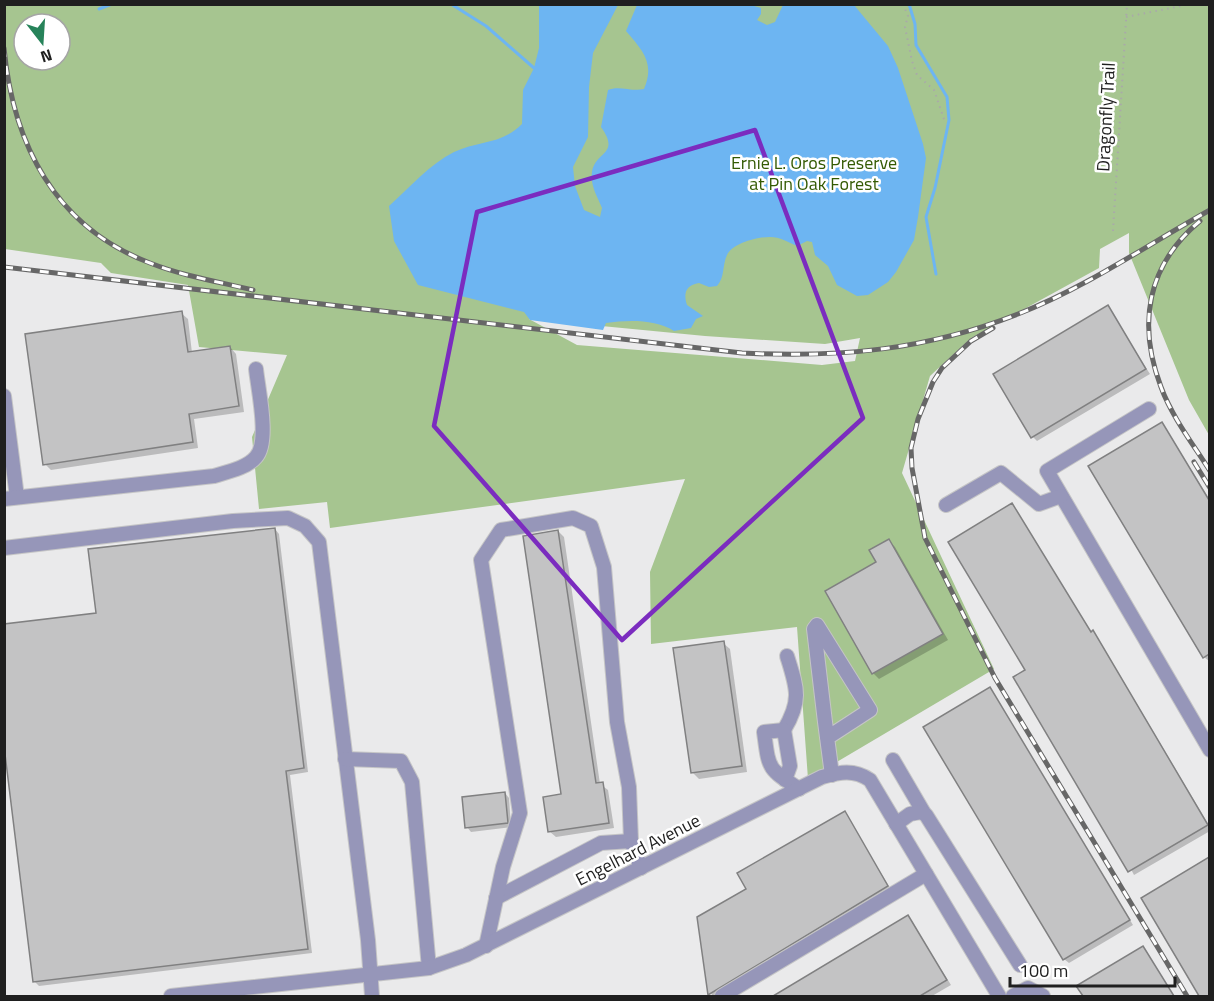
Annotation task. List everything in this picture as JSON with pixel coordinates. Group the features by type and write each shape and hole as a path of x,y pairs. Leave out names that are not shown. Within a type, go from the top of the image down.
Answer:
{"street":[{"path":"4,396 11,498 214,476 235,470 257,457 263,439 256,369"},
{"path":"1149,409 1047,471 1209,750"},
{"path":"946,505 1000,473 1039,504 1061,496"},
{"path":"4,548 233,521 288,518 305,526 319,542 372,996"},
{"path":"486,945 496,898 520,813 481,560 501,530 573,518 591,526 604,567 617,722 630,787 631,841 641,868"},
{"path":"827,738 870,710 817,625 814,629 827,738 832,775"},
{"path":"785,780 790,766 784,730 796,710 796,685 787,656"},
{"path":"784,730 764,732 769,768 799,789"},
{"path":"345,759 401,761 412,782 429,968"},
{"path":"892,760 1020,965"},
{"name":"Engelhard Avenue","path":"171,996 429,968 486,945 799,789 832,775 852,772 870,780 1002,996"},
{"path":"896,824 910,814 924,813"},
{"path":"496,898 602,843 631,841"},
{"path":"722,996 926,874"},
{"path":"1002,996 1028,988 1043,996"}],"path":[{"path":"903,4 908,16 905,27 912,61 924,83 934,90 945,122"},
{"name":"Dragonfly Trail","path":"1113,231 1127,4"},
{"path":"1126,17 1191,4"}],"highlighted area":[{"path":"755,130 863,418 622,640 434,426 477,212"}],"green space":[{"name":"Ernie L. Oros Preserve at Pin Oak Forest","path":"4,5 1209,5 1209,435 1189,400 1129,253 1129,233 1100,249 1099,268 971,338 930,376 902,473 994,669 808,779 797,627 651,644 650,572 685,479 330,528 327,502 259,509 252,437 287,355 199,347 188,285 111,273 101,263 5,249","holes":["529,319 705,336 825,344 860,338 855,361 822,365 577,345"]}],"water":[{"path":"747,4 761,8 761,14 757,20 767,25 775,22 783,5 854,5 888,46 898,68 926,158 914,240 888,282 868,295 857,296 837,285 828,266 815,255 812,242 807,241 797,246 774,237 765,237 740,244 730,251 725,259 721,279 717,286 709,287 699,283 688,288 685,297 687,305 703,316 696,319 691,328 674,331 658,324 641,321 606,323 603,330 530,320 524,312 418,285 394,241 389,206 445,157 463,148 506,136 522,124 523,90 534,68 539,48 539,5 618,5 593,53 589,87 588,137 573,167 575,186 584,210 600,217 602,208 594,190 592,172 597,160 608,148 606,136 601,127 608,90 644,89 647,80 646,58 626,31 637,5"}],"building":[{"path":"1108,305 1146,369 1031,438 993,374"},
{"path":"182,311 188,352 230,346 239,406 189,414 193,442 43,465 25,334"},
{"path":"1162,422 1209,500 1209,654 1203,658 1088,466"},
{"path":"1012,503 1091,632 1093,630 1208,825 1128,872 1013,677 1025,670 948,542"},
{"path":"275,528 304,768 286,771 308,949 33,982 4,746 4,624 96,613 88,549"},
{"path":"558,530 596,783 603,782 609,823 548,832 543,797 561,794 523,536"},
{"path":"889,539 943,634 872,674 825,591 876,562 869,550"},
{"path":"724,641 742,766 691,773 673,648"},
{"path":"990,687 1130,920 1063,960 923,727"},
{"path":"505,792 508,823 465,828 462,797"},
{"path":"845,811 888,886 708,995 697,917 746,889 737,873"},
{"path":"1209,857 1209,996 1199,996 1141,898"},
{"path":"908,915 947,980 920,996 773,996"},
{"path":"1143,946 1174,996 1083,996 1076,986"}],"waterway":[{"path":"99,9 112,4"},
{"path":"451,4 486,26 534,68"},
{"path":"909,4 915,24 916,45 947,97 949,120 935,188 926,217 936,274"}],"railway":[{"path":"4,48 17,117 29,149 45,178 64,204 88,228 117,247 163,268 253,290"},
{"path":"4,267 742,353 814,354 882,349 916,343 950,336 1018,314 1092,279 1210,210"},
{"path":"1200,221 1182,238 1158,276 1149,318 1150,341 1161,387 1177,420 1210,471"},
{"path":"993,328 971,341 942,368 933,382 918,419 911,448 912,468 925,538 995,678 1187,996"},
{"path":"1194,462 1210,488"}]}
